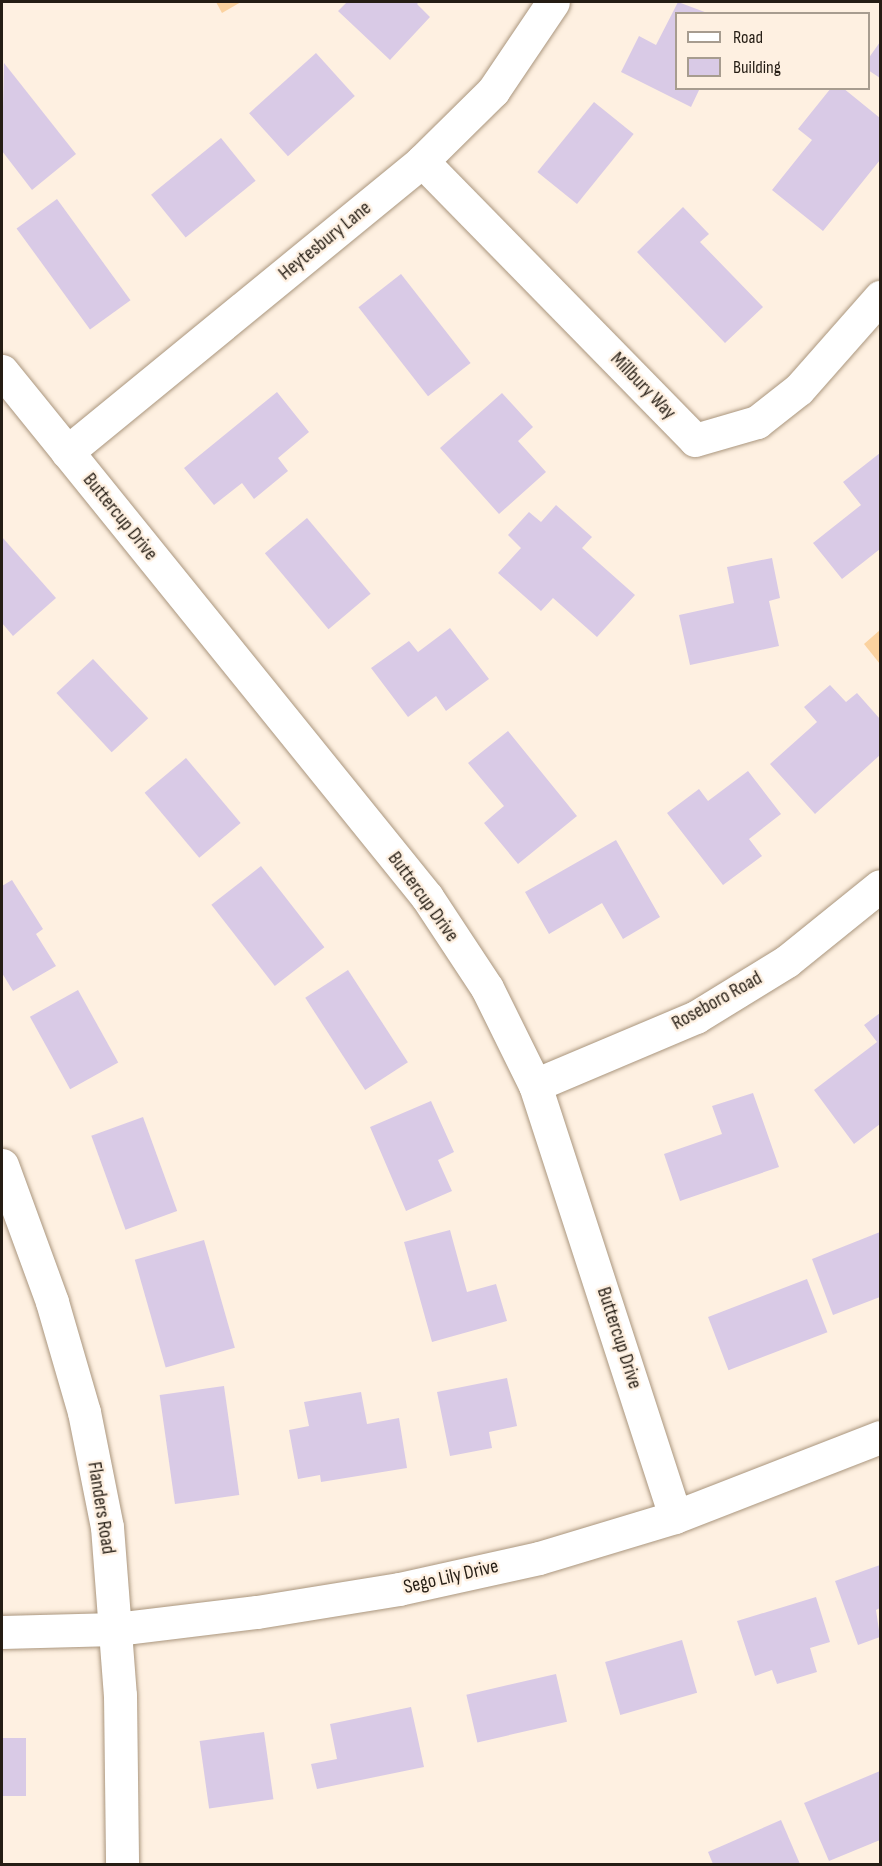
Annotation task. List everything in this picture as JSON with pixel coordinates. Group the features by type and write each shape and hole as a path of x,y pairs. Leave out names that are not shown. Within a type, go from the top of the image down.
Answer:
{"street":[{"name":"Heytesbury Lane","path":"67,452 422,161 493,91 554,2"},
{"name":"Millbury Way","path":"422,161 695,440 757,422 799,389 880,297"},
{"name":"Buttercup Drive","path":"2,371 427,897 487,988 535,1085 675,1517"},
{"name":"Roseboro Road","path":"535,1085 696,1017 788,961 880,886"},
{"name":"Flanders Road","path":"2,1165 52,1302 84,1412 107,1527 116,1629 122,1864"},
{"name":"Sego Lily Drive","path":"2,1632 116,1629 399,1589 539,1558 675,1517 880,1437"}],"shaded area":[{"path":"216,2 241,2 222,13"},
{"path":"880,630 880,664 864,644"}],"building":[{"path":"347,2 419,2 417,4 430,17 390,60 338,11"},
{"path":"678,2 705,12 675,12 675,90 699,90 691,107 621,72 639,36 656,45"},
{"path":"880,42 880,78 870,71 870,56"},
{"path":"316,53 355,96 288,156 249,113"},
{"path":"4,63 76,154 32,190 2,151"},
{"path":"829,90 845,90 880,118 880,160 823,231 772,190 812,140 798,129"},
{"path":"594,102 634,134 577,204 537,172"},
{"path":"221,138 256,181 186,237 151,195"},
{"path":"57,199 130,300 90,330 17,228"},
{"path":"683,207 709,234 700,242 763,307 725,343 637,252"},
{"path":"401,274 471,363 428,396 358,307"},
{"path":"277,392 309,432 278,458 288,471 254,499 242,483 214,505 184,468"},
{"path":"502,393 533,427 518,441 546,472 499,514 440,448"},
{"path":"880,453 880,549 842,579 813,543 861,505 843,482"},
{"path":"556,505 592,537 582,548 635,595 597,637 553,598 541,611 498,573 521,548 508,535 529,512 541,522"},
{"path":"307,518 371,594 329,629 265,553"},
{"path":"2,537 56,598 13,636 2,623"},
{"path":"772,558 780,598 769,601 779,646 690,665 679,615 734,603 727,567"},
{"path":"450,628 489,679 446,711 436,696 408,717 371,668 409,641 418,652"},
{"path":"93,659 148,718 112,752 56,693"},
{"path":"830,685 846,702 857,693 880,719 880,755 815,814 770,764 817,722 804,707"},
{"path":"508,731 577,816 518,864 484,823 504,806 468,763"},
{"path":"186,758 241,823 199,858 145,793"},
{"path":"748,771 781,814 749,839 762,856 723,885 667,813 699,789 708,801"},
{"path":"616,840 660,917 623,939 602,903 549,934 525,892"},
{"path":"261,866 324,947 275,986 211,905"},
{"path":"12,880 43,929 36,934 56,966 13,991 2,973 2,886"},
{"path":"348,970 408,1062 365,1090 305,998"},
{"path":"78,990 118,1063 70,1089 30,1017"},
{"path":"880,1013 880,1124 854,1144 814,1090 877,1042 864,1025"},
{"path":"753,1093 779,1167 680,1201 664,1154 722,1134 712,1106"},
{"path":"431,1101 454,1152 438,1160 452,1191 406,1211 370,1127"},
{"path":"143,1117 177,1211 126,1230 91,1136"},
{"path":"450,1230 467,1292 496,1284 507,1321 432,1342 404,1242"},
{"path":"880,1232 880,1297 833,1315 812,1259"},
{"path":"204,1240 235,1348 166,1368 135,1260"},
{"path":"807,1279 827,1332 728,1370 708,1317"},
{"path":"507,1378 517,1426 489,1432 492,1448 450,1456 437,1392"},
{"path":"224,1386 239,1495 175,1504 160,1395"},
{"path":"361,1392 367,1424 399,1418 407,1468 321,1482 320,1475 298,1479 289,1430 309,1426 304,1402"},
{"path":"880,1565 880,1608 876,1610 880,1637 858,1645 835,1581"},
{"path":"816,1597 830,1642 810,1648 817,1672 777,1684 772,1670 755,1676 737,1621"},
{"path":"682,1640 697,1693 620,1715 605,1662"},
{"path":"556,1674 567,1722 477,1742 466,1695"},
{"path":"411,1707 424,1767 317,1789 311,1764 337,1759 330,1724"},
{"path":"264,1732 273,1799 209,1808 200,1741"},
{"path":"2,1738 26,1738 26,1796 2,1796"},
{"path":"880,1771 880,1840 829,1861 804,1803"},
{"path":"781,1820 800,1864 713,1864 708,1852"}]}
